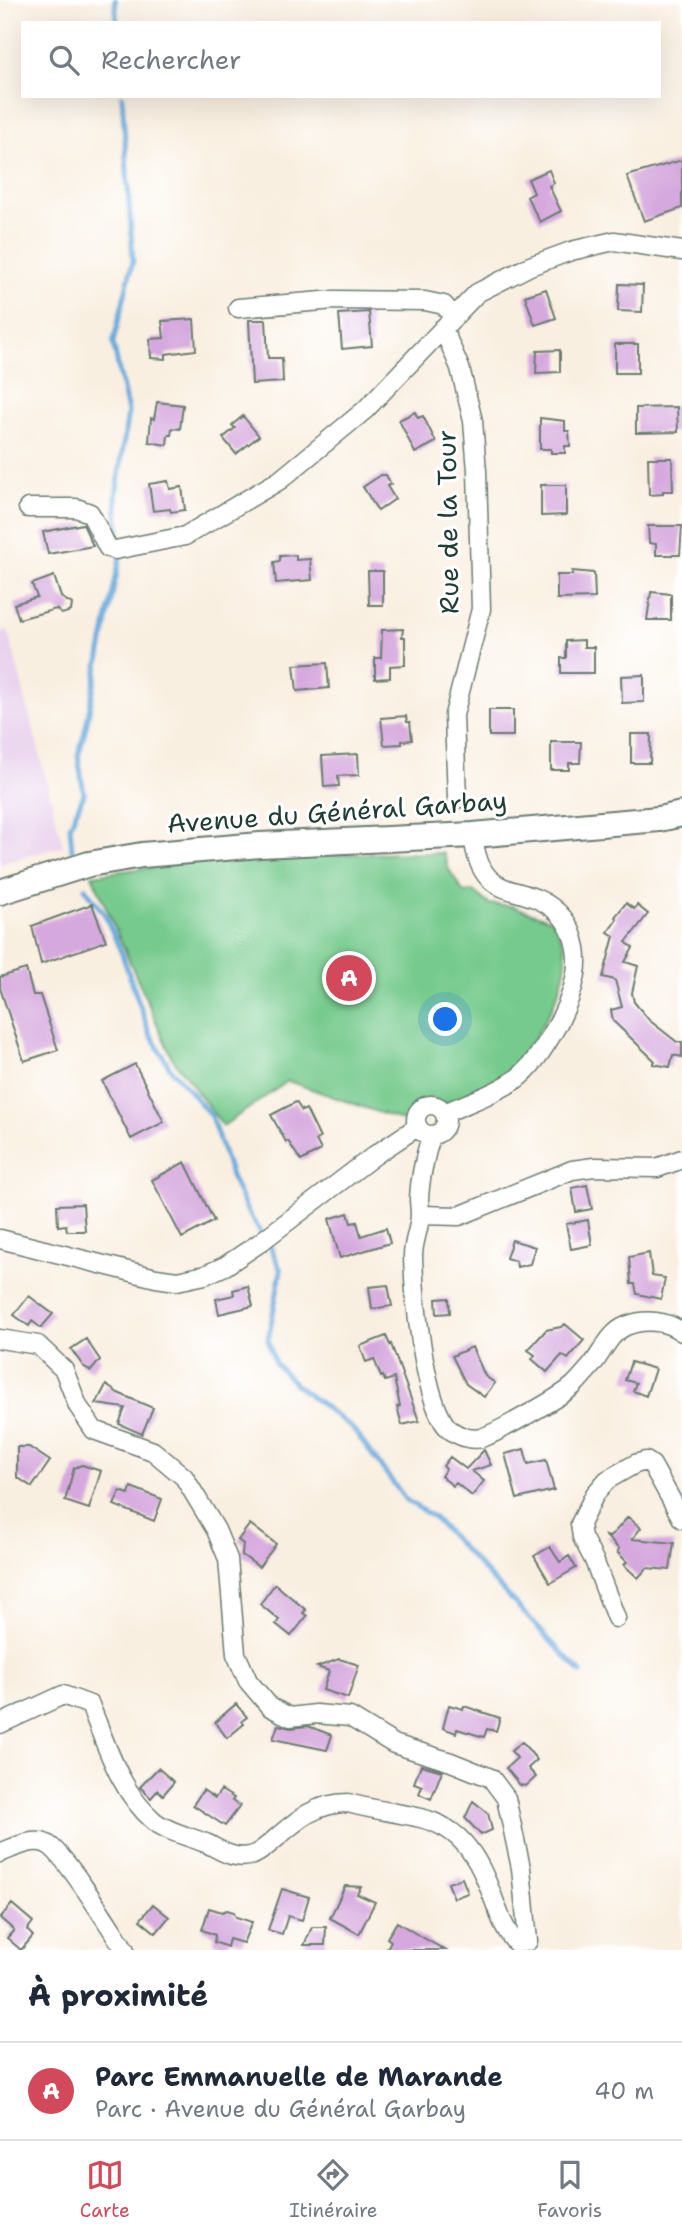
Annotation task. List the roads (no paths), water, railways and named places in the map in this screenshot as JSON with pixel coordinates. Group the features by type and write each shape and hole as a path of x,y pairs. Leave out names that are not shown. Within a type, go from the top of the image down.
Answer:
{"main road":[{"name":"Avenue du Général Garbay","path":"0,892 89,864 142,855 248,845 473,835 659,819 682,814"}],"street":[{"path":"28,508 76,508 90,513 108,548 120,549 185,536 280,480 365,410 477,293 530,266 571,251 614,241 682,251"},
{"path":"237,308 335,300 425,301 444,304 449,323"},
{"name":"Rue de la Tour","path":"449,323 473,421 481,609 454,715 457,799"},
{"path":"444,1113 514,1081 540,1055 561,1017 575,979 575,940 564,920 549,905 528,895 497,886 482,868 475,852 473,835"},
{"path":"444,1113 432,1105 422,1108 416,1116 424,1131 420,1215 414,1237 413,1255 426,1369 445,1424 457,1435 480,1439 571,1388 593,1364 613,1335 626,1326 648,1321 673,1325 682,1332"},
{"path":"0,1238 156,1278 177,1281 205,1275 225,1266 263,1240 375,1155 424,1131 440,1133 445,1126 444,1113"},
{"path":"420,1215 458,1216 572,1170 594,1167 657,1168 682,1159"},
{"path":"0,1339 37,1345 64,1370 78,1406 94,1430 153,1451 184,1477 216,1530 228,1559 236,1654 248,1681 270,1707 290,1717 316,1714 350,1717 394,1744 491,1778 506,1798 521,1868 528,1941 516,1943 505,1930 486,1878 470,1848 453,1831 436,1821 348,1803 334,1803 318,1807 300,1818 252,1856 236,1857 156,1822 131,1796 116,1769 90,1705 63,1695 0,1724"},
{"path":"616,1618 594,1560 582,1537 580,1524 595,1494 607,1480 635,1464 646,1461 652,1465 682,1519"},
{"path":"0,1853 27,1843 46,1843 62,1856 125,1950"}],"waterway":[{"path":"115,0 117,21"},
{"path":"72,850 70,826 84,794 78,756 120,557 116,496 128,412 113,343 133,261 122,98"},
{"path":"85,888 105,915 122,954 149,1032 170,1068 211,1116 231,1176 247,1211 272,1250 281,1271 268,1340 275,1363 296,1385 352,1428 406,1500 433,1517 581,1673"}],"place":[{"name":"Parc Emmanuelle de Marande","path":"349,978"}]}
